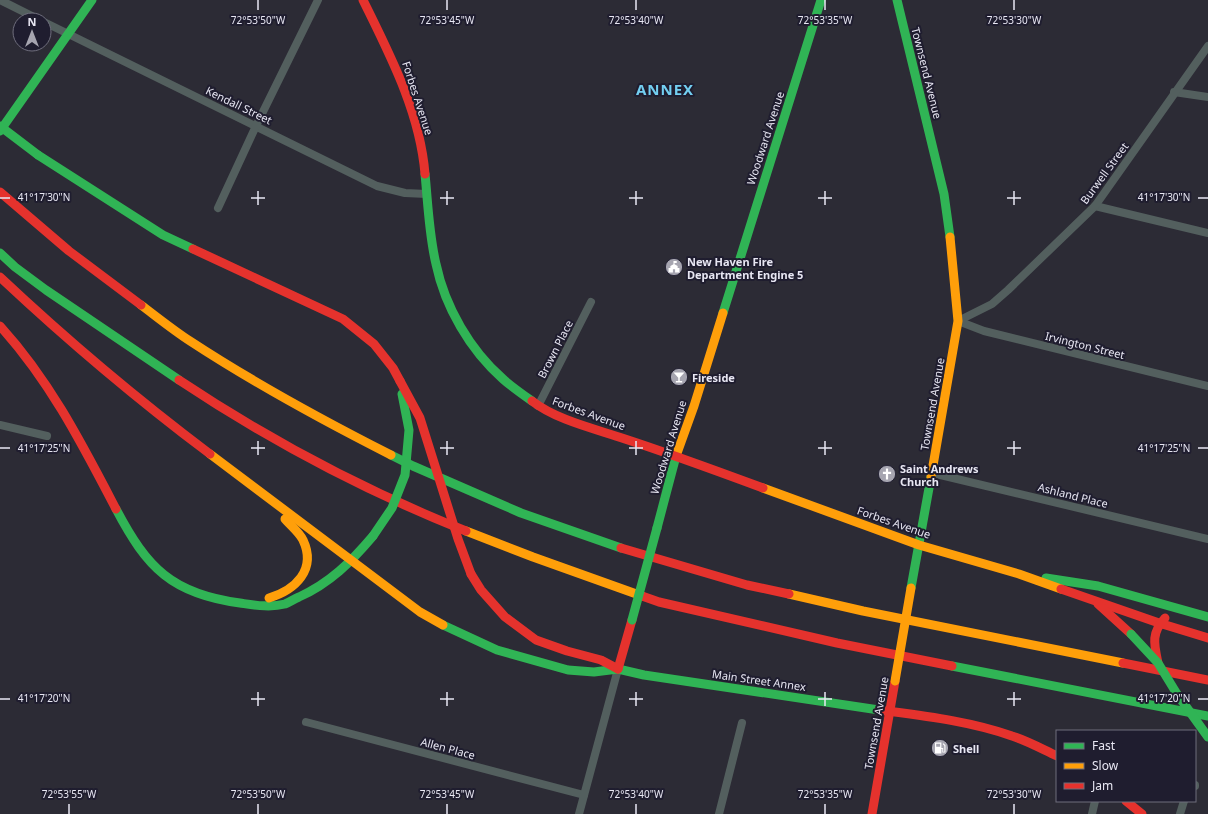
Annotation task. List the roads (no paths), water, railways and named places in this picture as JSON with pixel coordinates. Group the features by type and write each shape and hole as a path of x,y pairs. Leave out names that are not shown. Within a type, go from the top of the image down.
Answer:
{"main road":[{"path":"0,131 92,0"},
{"name":"Forbes Avenue","path":"362,0 393,60 416,122 424,158 430,230 436,265 446,297 462,329 479,353 502,378 538,406 558,416 676,456 919,544 1019,574 1159,623 1208,638"},
{"name":"Woodward Avenue","path":"618,669 676,456 694,406 821,0"},
{"name":"Townsend Avenue","path":"872,814 958,321 953,263 944,194 897,0"},
{"path":"0,126 38,154 163,235 279,288 342,319 374,344 393,368 420,418 458,539 471,574 481,590 505,617 536,640 567,651 601,660 618,669"},
{"path":"0,192 69,251 188,340 256,382 342,430 413,466 521,513 632,552 747,585 871,612 1208,680"},
{"path":"0,253 15,267 46,290 136,352 206,398 282,443 351,480 421,513 527,555 659,602 837,643 1208,716"},
{"path":"0,277 33,308 156,413 420,612 457,632 497,650 568,670 594,672 618,669"},
{"path":"0,326 47,384 73,427 132,539 146,558 161,573 179,586 210,599 231,602 257,605 283,604 306,595 337,575 352,561 373,536 392,508 405,475 408,450 408,430 400,381"},
{"path":"231,602 263,599 282,594 299,580 306,568 307,558 304,543 296,532 258,491"},
{"name":"Forbes Avenue","path":"1019,574 1098,586 1208,617"},
{"path":"1094,600 1131,634 1158,663 1208,736"},
{"path":"1158,663 1154,647 1154,634 1159,623 1175,608"},
{"name":"Main Street Annex","path":"618,669 652,676 957,722 990,729 1033,743 1056,755"},
{"path":"1127,802 1142,814"}],"street":[{"path":"0,0 24,12"},
{"path":"218,208 256,126 318,0"},
{"name":"Kendall Street","path":"52,26 377,186 405,193 427,194"},
{"name":"Burwell Street","path":"958,321 992,304 1095,206 1174,92 1208,46"},
{"path":"1174,92 1208,97"},
{"path":"1095,206 1208,234"},
{"name":"Brown Place","path":"538,406 591,302"},
{"name":"Irvington Street","path":"958,321 984,332 1208,386"},
{"path":"0,425 47,436"},
{"name":"Ashland Place","path":"932,473 1208,539"},
{"name":"Woodward Avenue","path":"579,814 618,669"},
{"name":"Allen Place","path":"306,722 584,795"},
{"path":"719,814 742,723"},
{"path":"1092,814 1095,802"},
{"path":"1180,814 1184,802"}],"place":[{"name":"New Haven Fire Department Engine 5","path":"674,267"},
{"name":"Fireside","path":"679,377"},
{"name":"Saint Andrews Church","path":"887,474"},
{"name":"Shell","path":"940,748"}],"district":[{"name":"ANNEX","path":"665,89"}]}
